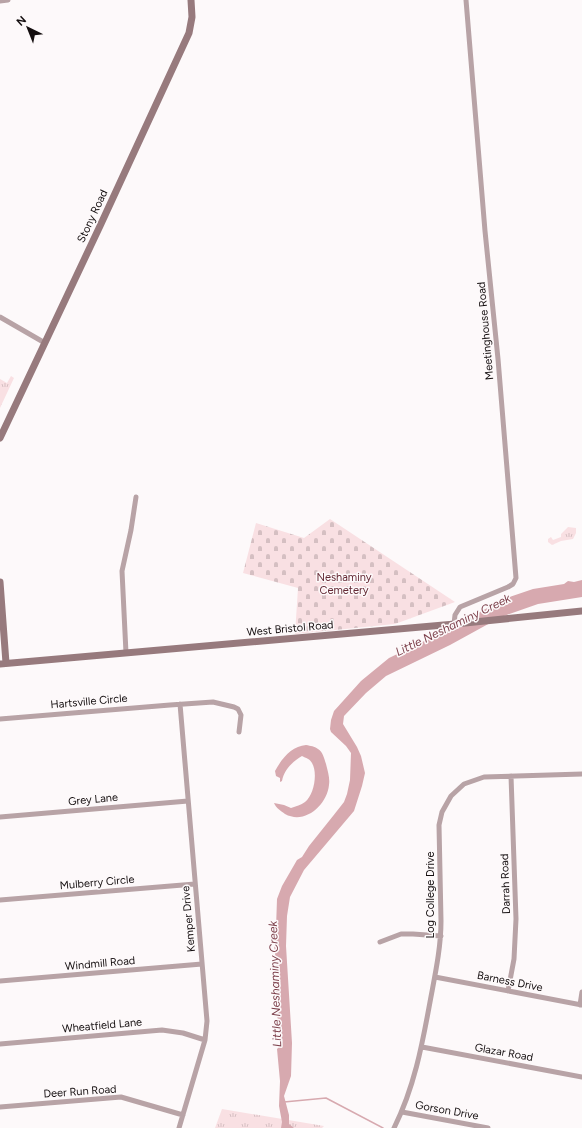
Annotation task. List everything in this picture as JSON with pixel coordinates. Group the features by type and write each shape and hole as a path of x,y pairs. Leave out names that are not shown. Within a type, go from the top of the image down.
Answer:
{"main road":[{"name":"Stony Road","path":"0,438 189,33 192,17 191,0"},
{"path":"0,582 3,664"},
{"name":"West Bristol Road","path":"3,664 455,624 582,611"}],"street":[{"path":"0,1 8,0"},
{"name":"Meetinghouse Road","path":"455,624 455,615 460,607 508,587 513,584 516,578 466,0"},
{"path":"0,318 45,342"},
{"path":"126,653 122,571 131,530 136,497"},
{"name":"Hartsville Circle","path":"0,719 213,702 238,709 241,715 239,732"},
{"name":"Kemper Drive","path":"179,1128 205,1040 207,1021 180,704"},
{"name":"Log College Drive","path":"394,1128 402,1112 414,1077 422,1047 435,977 441,936 439,825 444,806 456,791 470,782 484,777 582,774"},
{"name":"Darrah Road","path":"508,991 514,954 516,919 511,776"},
{"name":"Grey Lane","path":"0,817 188,801"},
{"name":"Mulberry Circle","path":"0,900 196,884"},
{"path":"380,942 402,934 441,936"},
{"name":"Windmill Road","path":"0,981 202,964"},
{"name":"Barness Drive","path":"435,977 581,1005"},
{"path":"581,1005 582,992"},
{"name":"Wheatfield Lane","path":"0,1044 162,1030 183,1033 205,1040"},
{"name":"Glazar Road","path":"422,1047 582,1077"},
{"name":"Deer Run Road","path":"0,1107 121,1097 183,1115"},
{"name":"Gorson Drive","path":"402,1112 488,1128"}],"green space":[{"path":"11,376 14,378 0,408 0,379 7,383"},
{"name":"Neshaminy Cemetery","path":"330,519 455,602 395,624 295,634 298,588 243,573 256,523 304,538"},
{"path":"568,527 576,528 576,533 573,539 561,541 552,545 548,542 548,539 551,537 553,540 561,537 561,534"},
{"path":"222,1109 324,1126 322,1128 215,1128"}],"shaded area":[{"path":"582,580 582,597 538,604 501,617 450,645 386,676 366,693 344,716 343,724 357,747 365,773 354,811 304,870 290,897 287,916 286,946 292,1043 291,1076 284,1096 289,1115 289,1124 294,1128 281,1128 282,1122 279,1106 280,1081 277,1049 280,1046 275,990 277,970 273,937 276,928 277,899 282,886 297,860 302,857 344,802 347,794 350,780 351,753 346,746 331,732 331,720 334,711 361,681 389,658 443,632 504,599 533,589 564,584 568,581 574,582"},
{"path":"306,745 315,747 322,753 328,772 329,785 324,800 314,811 300,817 293,817 282,812 274,803 291,808 305,802 313,789 315,778 314,767 310,760 302,756 289,767 282,781 280,782 280,778 276,776 275,771 292,750"}],"waterway":[{"path":"284,1102 326,1098 383,1128"}],"water label":[{"name":"Little Neshaminy Creek","path":"453,625"},
{"name":"Little Neshaminy Creek","path":"275,984"}]}
